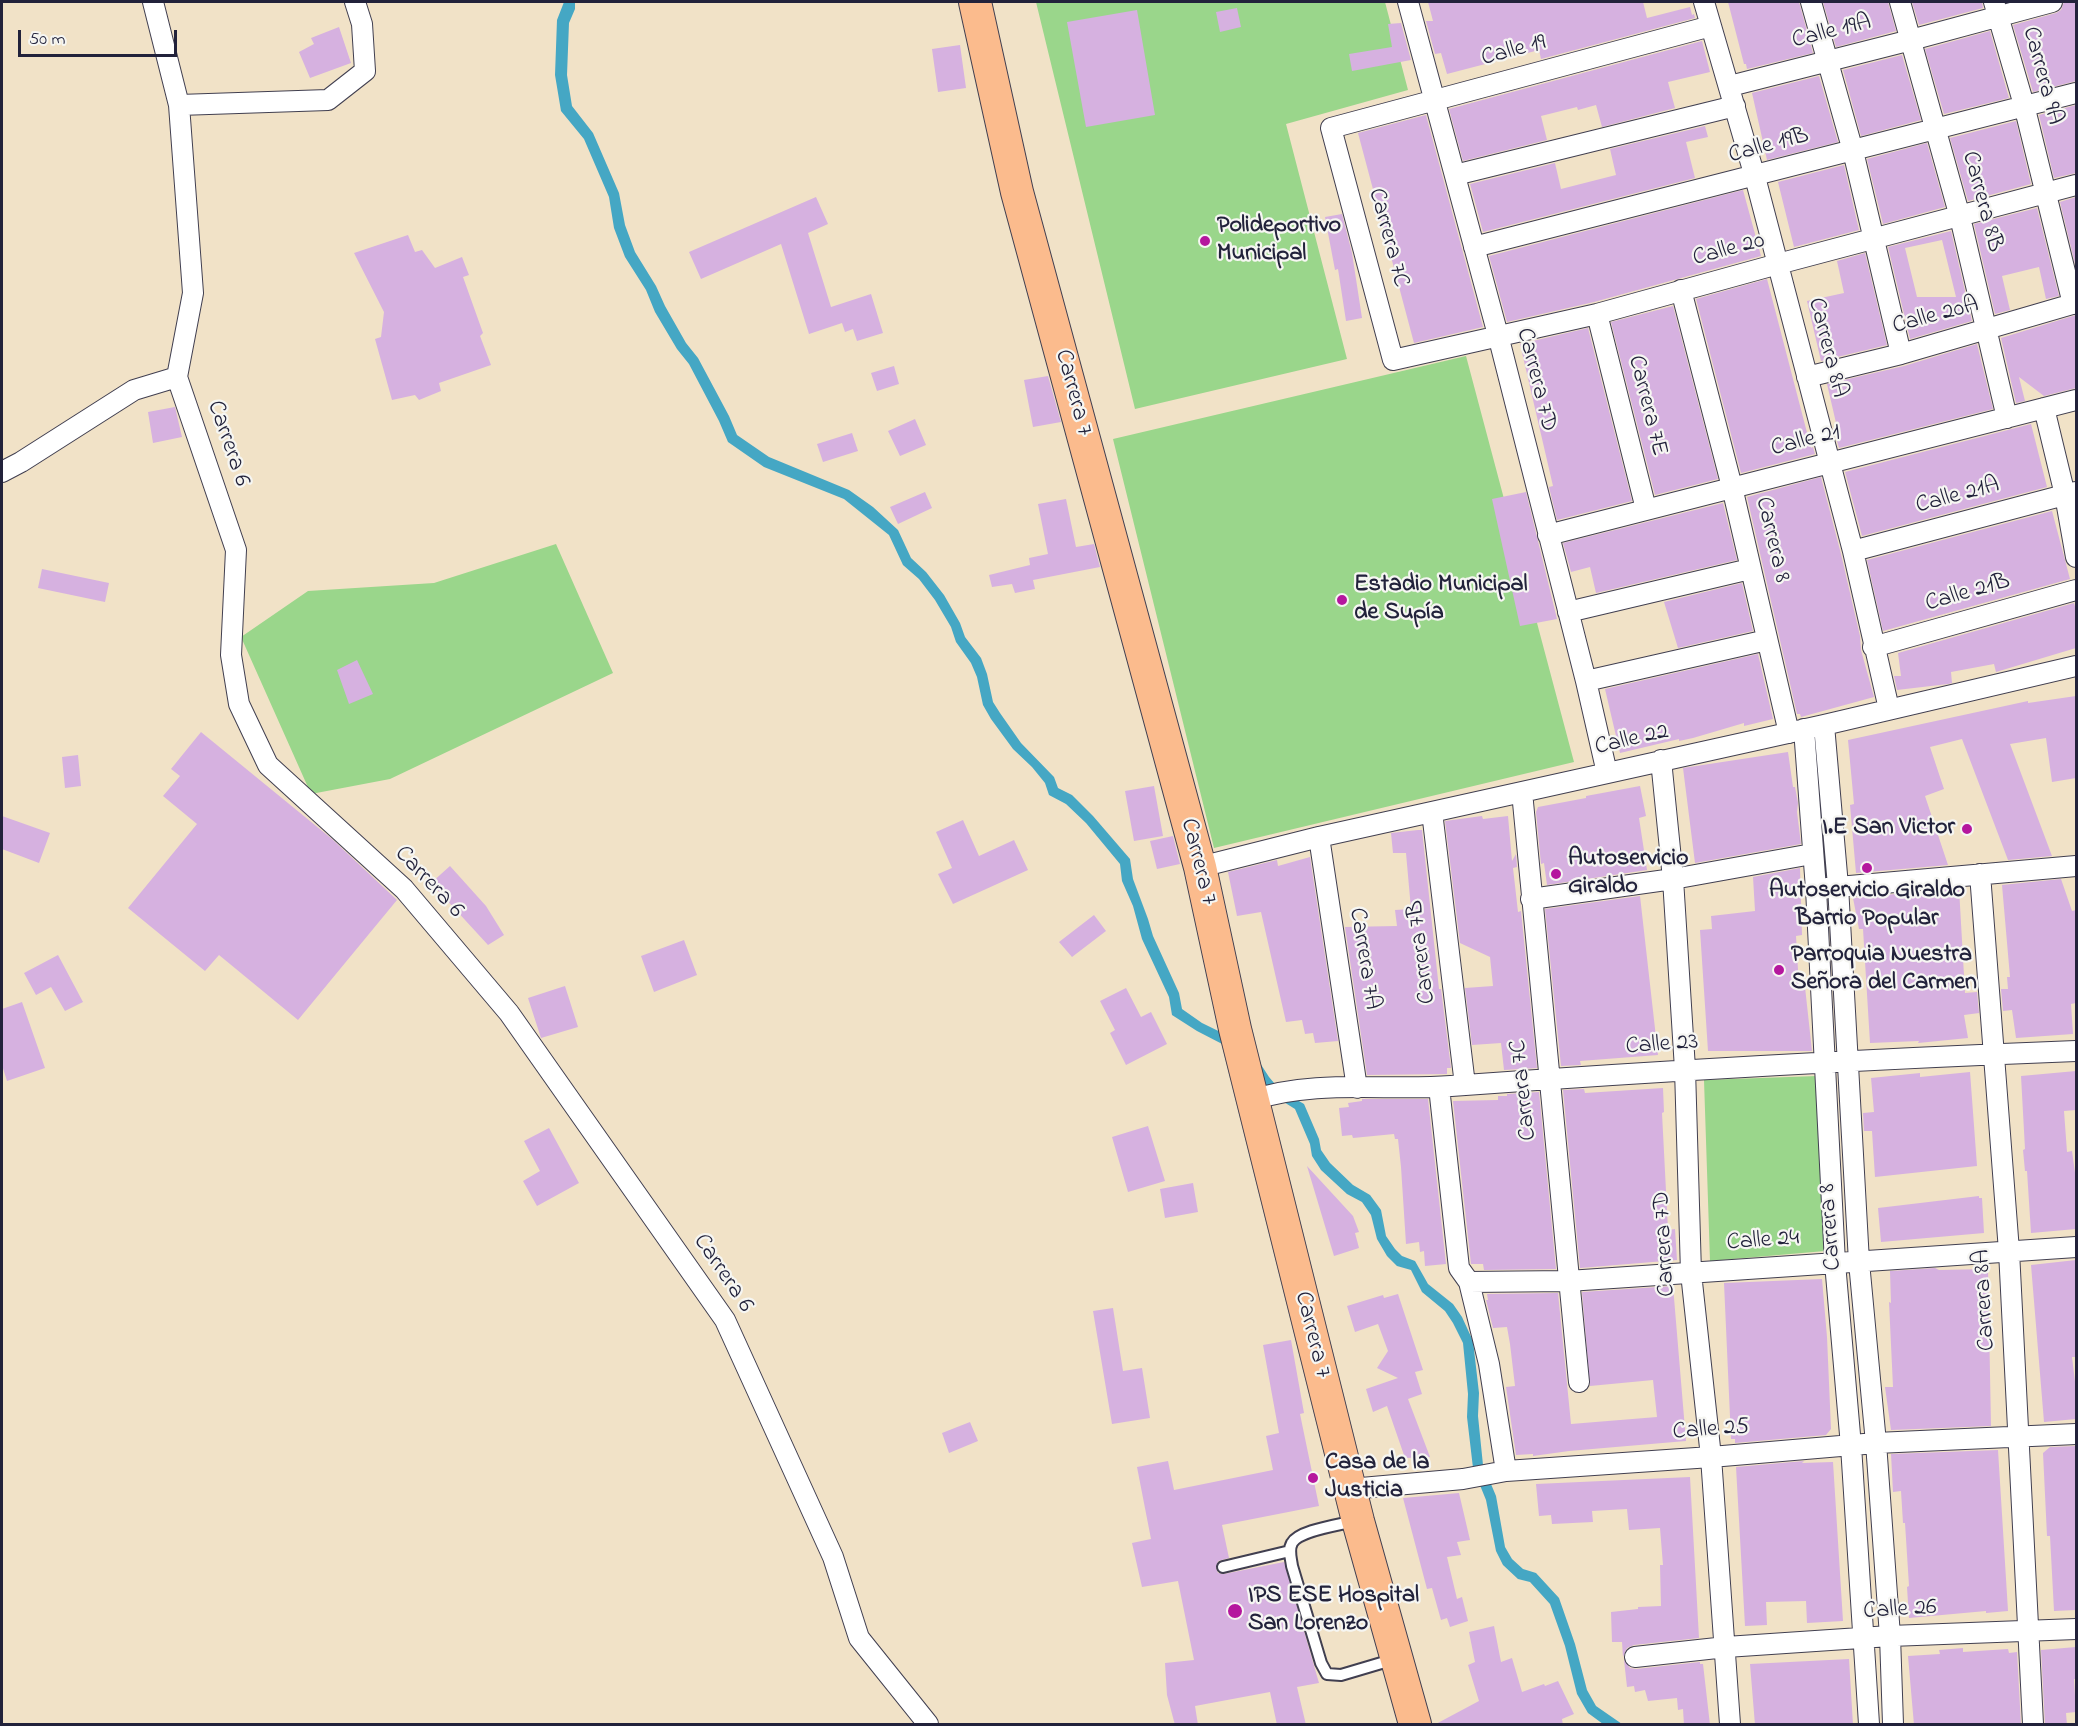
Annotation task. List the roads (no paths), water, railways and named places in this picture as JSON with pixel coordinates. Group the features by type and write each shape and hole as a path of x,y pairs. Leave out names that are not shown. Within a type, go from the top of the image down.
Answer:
{"main road":[{"name":"Carrera 7","path":"975,2 1017,192 1200,867 1245,1068 1260,1097 1350,1489 1415,1725"}],"street":[{"name":"Carrera 6","path":"153,2 179,105 193,293 177,377 236,550 231,655 239,704 268,765 404,889 509,1013 724,1320 833,1557 859,1638 928,1725"},
{"path":"179,105 328,100 364,71 362,24 355,2"},
{"name":"Carrera 7D","path":"1408,2 1498,335 1586,681 1607,773"},
{"name":"Carrera 8A","path":"1704,2 1730,86 1778,264 1853,551 1873,647 1889,709"},
{"path":"1811,2 1853,151 1901,354"},
{"name":"Carrera 8B","path":"1900,2 1960,217 2007,418"},
{"name":"Calle 19A","path":"1730,86 1911,40 1996,9 2052,2"},
{"name":"Carrera 9A","path":"1996,9 2024,105 2044,192 2075,304"},
{"name":"Calle 19","path":"1331,128 1711,26"},
{"name":"Calle 19B","path":"1474,247 1755,177 2076,93"},
{"path":"1455,175 1735,106"},
{"name":"Carrera 7C","path":"1331,128 1393,360"},
{"name":"Calle 20","path":"1393,360 1597,314 2076,185"},
{"name":"Carrera 8","path":"1681,290 1732,487 1767,639 1797,731 1816,889 1835,1263 1851,1446 1869,1725"},
{"name":"Calle 20A","path":"1807,377 1901,354 2075,304"},
{"name":"Carrera 7E","path":"1597,314 1646,509"},
{"path":"2,472 134,390 177,377"},
{"name":"Calle 21","path":"1548,535 2076,400"},
{"path":"2044,408 2071,493 2076,557"},
{"name":"Calle 21A","path":"1853,551 2071,493"},
{"path":"1568,612 1750,569"},
{"name":"Calle 21B","path":"1873,647 2076,590"},
{"path":"1586,681 1767,639"},
{"name":"Calle 22","path":"1200,867 1319,837 1824,725 2076,666"},
{"name":"Carrera 8","path":"1824,725 1838,886 1859,1262 1876,1443 1890,1636 1893,1725"},
{"name":"Carrera 7D","path":"1661,760 1673,879 1685,1070 1691,1273 1711,1457 1730,1725"},
{"name":"Carrera 7C","path":"1522,792 1579,1382"},
{"name":"Carrera 7B","path":"1432,812 1465,1085"},
{"name":"Carrera 7A","path":"1319,837 1357,1088"},
{"path":"1531,899 1673,879 1812,854"},
{"path":"1816,889 2076,866"},
{"name":"Carrera 8A","path":"1980,874 2009,1251 2033,1725"},
{"name":"Calle 23","path":"1260,1097 1304,1089 1439,1087 1824,1062 2076,1051"},
{"path":"1439,1087 1464,1275 1489,1364 1501,1472"},
{"name":"Calle 24","path":"1464,1275 1568,1281 2076,1247"},
{"name":"Calle 25","path":"1350,1489 1463,1479 1501,1472 1876,1443 2076,1434"},
{"name":"Calle 26","path":"1635,1657 1725,1647 1890,1636 2076,1629"}],"lane":[{"path":"1358,1521 1303,1534 1293,1540 1290,1551 1292,1566 1321,1663 1328,1674 1341,1675 1397,1658"},
{"path":"1223,1567 1290,1551"}],"water":[{"path":"564,2 575,2 575,9 569,23 567,75 572,106 593,133 619,193 625,225 635,252 686,343 698,358 737,435 769,457 849,490 873,507 898,530 911,558 926,572 944,595 965,637 981,658 993,702 1021,743 1054,777 1058,788 1072,795 1130,859 1133,879 1153,936 1179,993 1182,1009 1202,1023 1249,1046 1280,1090 1304,1104 1319,1139 1321,1150 1330,1163 1353,1185 1370,1195 1381,1210 1386,1236 1395,1249 1402,1256 1415,1261 1428,1284 1453,1304 1462,1317 1473,1341 1479,1393 1478,1416 1483,1465 1496,1496 1505,1547 1512,1559 1523,1569 1536,1573 1559,1598 1575,1644 1587,1690 1596,1706 1622,1724 1603,1724 1588,1713 1577,1694 1565,1646 1550,1604 1530,1582 1518,1579 1503,1565 1496,1551 1486,1500 1473,1468 1467,1417 1468,1394 1463,1343 1445,1311 1422,1292 1411,1270 1397,1266 1387,1256 1377,1239 1371,1215 1362,1202 1347,1194 1321,1170 1312,1156 1310,1144 1295,1109 1271,1094 1228,1047 1172,1015 1169,997 1142,939 1133,906 1122,881 1120,864 1086,823 1066,804 1049,795 1045,783 1013,749 991,719 983,705 977,677 971,663 956,642 951,627 935,600 919,579 903,565 889,535 844,499 764,467 728,442 689,364 677,349 655,312 646,290 625,257 614,228 609,197 584,139 561,111 555,75 557,20"}],"place":[{"name":"Polideportivo Municipal","path":"1205,241"},
{"name":"Estadio Municipal de Supía","path":"1342,600"},
{"name":"I.E San Victor","path":"1967,829"},
{"name":"Autoservicio Giraldo Barrio Popular","path":"1867,868"},
{"name":"Autoservicio Giraldo","path":"1556,874"},
{"name":"Parroquia Nuestra Señora del Carmen","path":"1779,970"},
{"name":"Casa de la Justicia","path":"1313,1478"},
{"name":"IPS ESE Hospital San Lorenzo","path":"1235,1611"}]}
